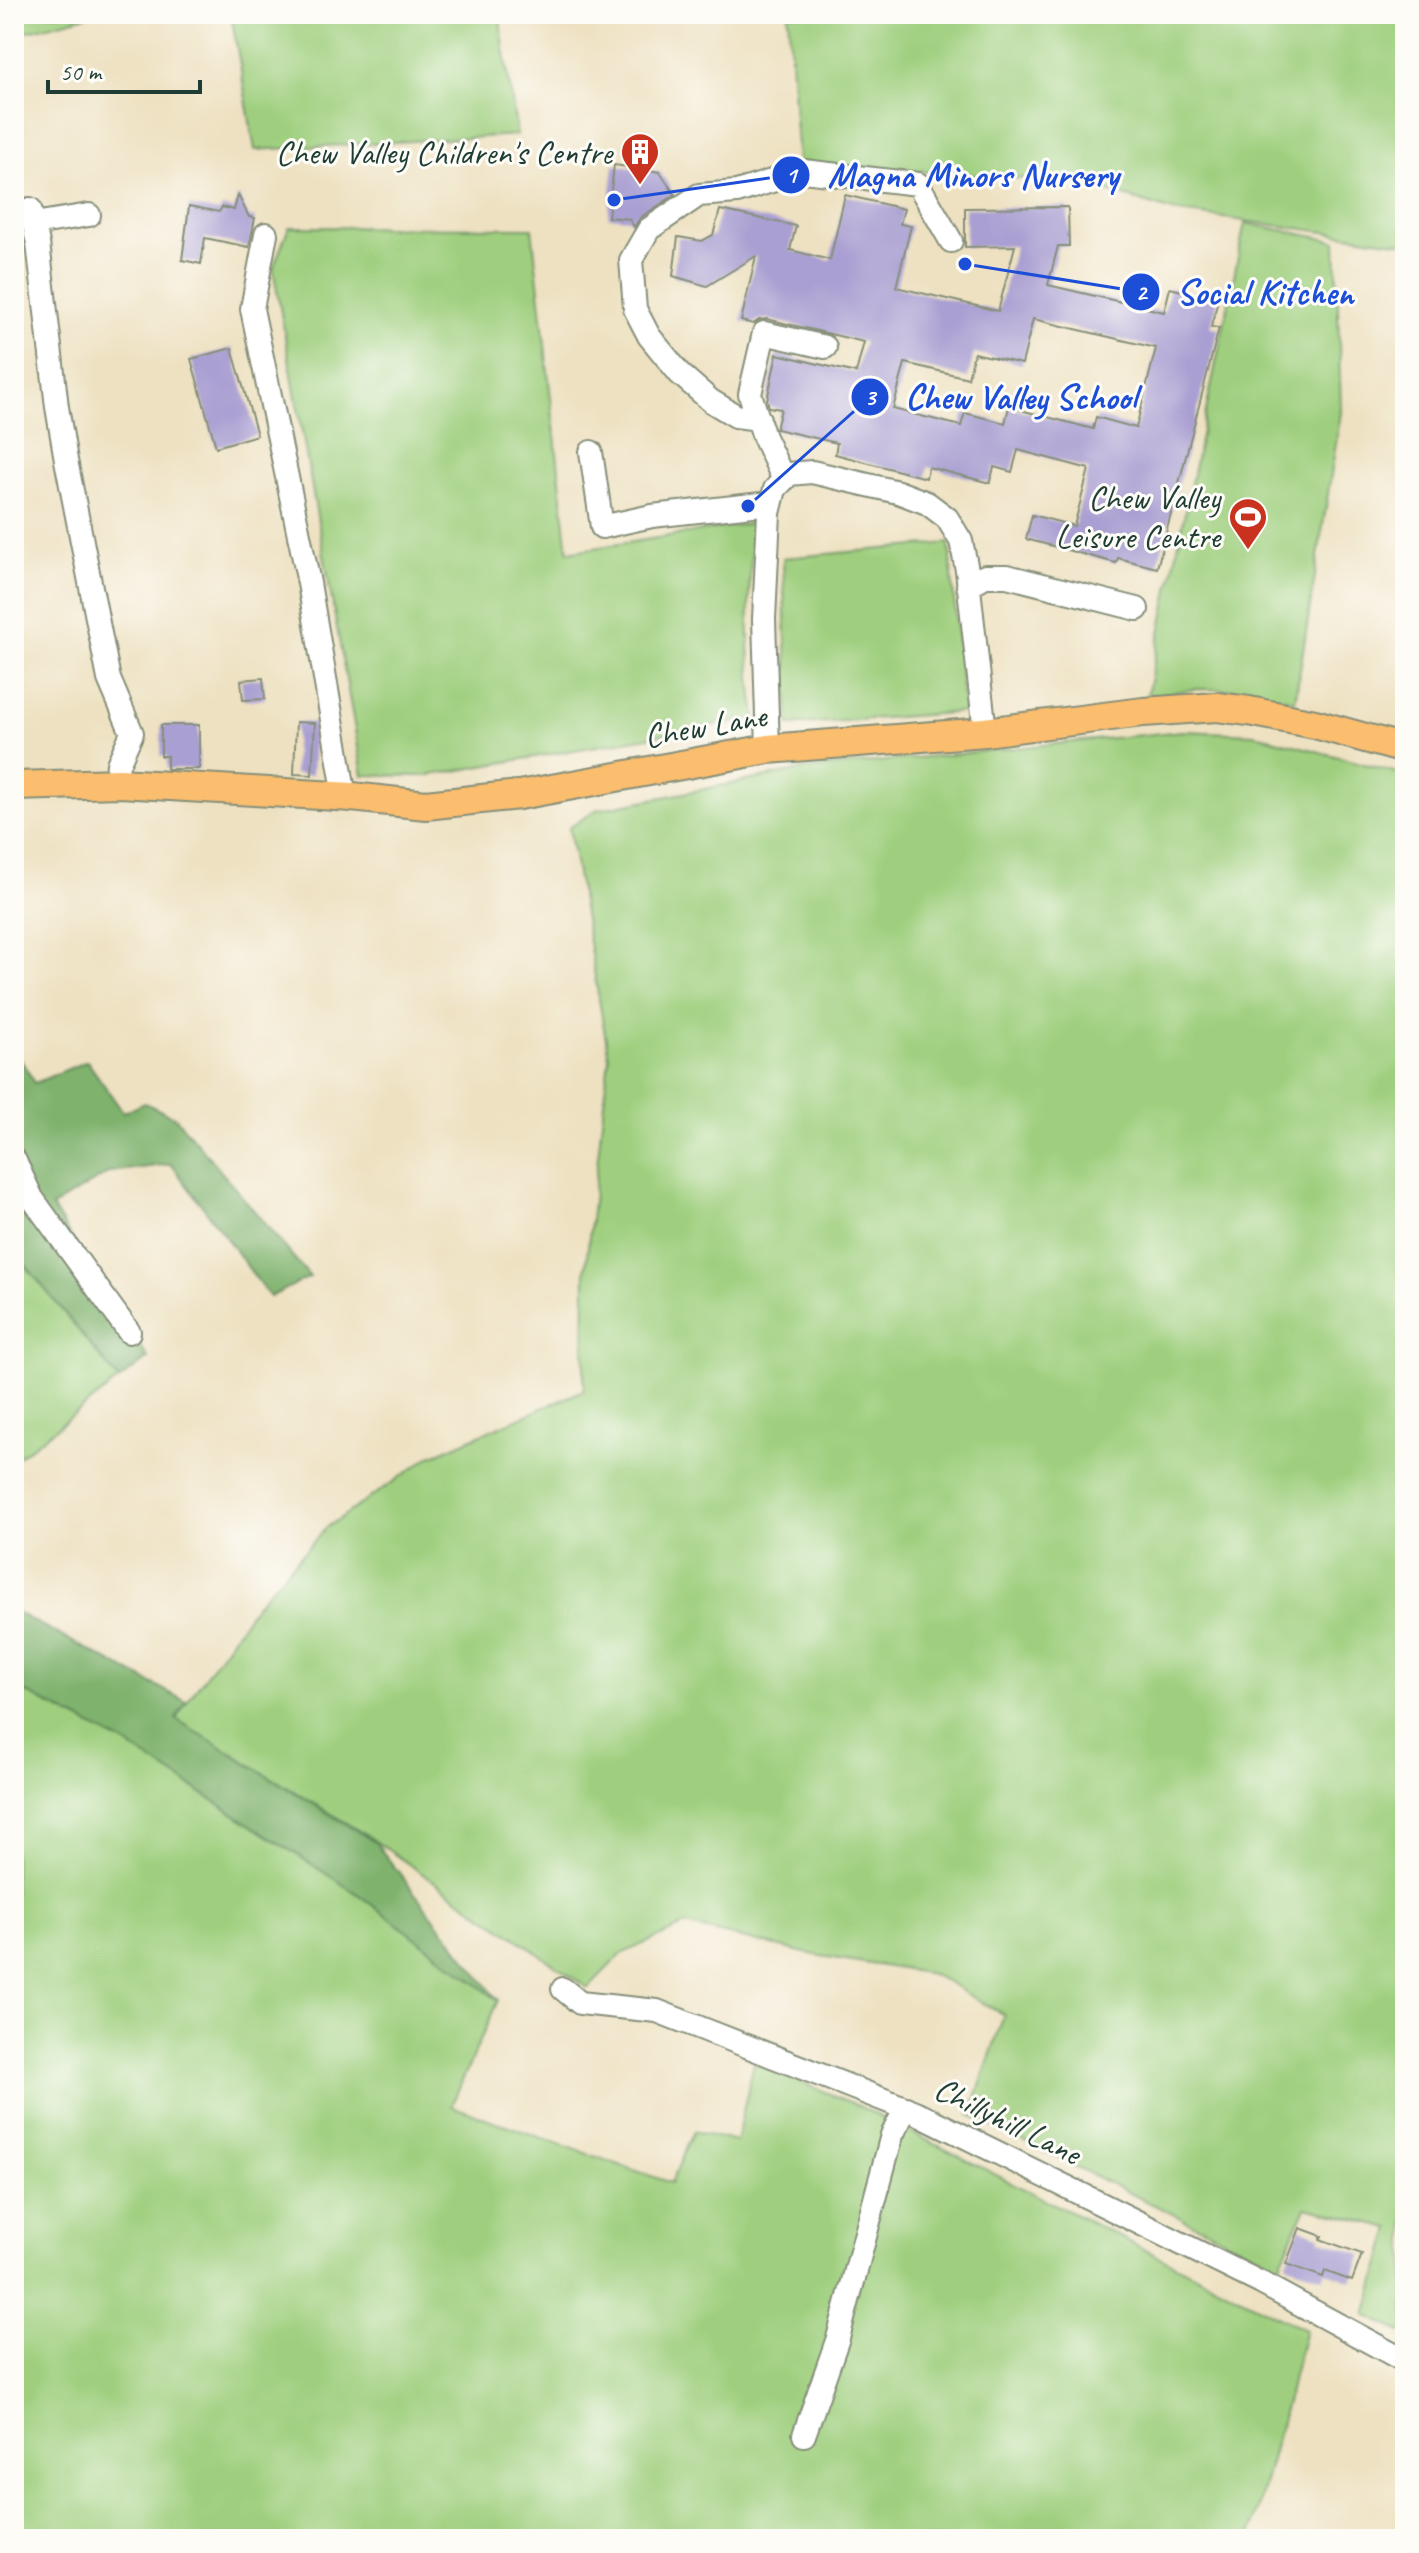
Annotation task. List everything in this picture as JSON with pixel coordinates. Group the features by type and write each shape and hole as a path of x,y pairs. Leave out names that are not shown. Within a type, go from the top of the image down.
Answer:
{"main road":[{"name":"Chew Lane","path":"14,786 116,783 426,805 503,797 768,749 985,732 1143,712 1217,707 1315,724 1405,749"}],"street":[{"path":"759,419 736,416 711,401 680,374 649,336 635,309 631,260 649,229 699,195 737,192 803,171 918,184 951,241"},
{"path":"89,215 32,216 66,460 109,679 132,733 118,764 116,783"},
{"path":"266,234 252,309 309,583 345,797"},
{"path":"784,480 750,394 764,333 825,347"},
{"path":"591,452 602,527 652,516 771,503"},
{"path":"768,749 764,619 771,503 775,489 789,474 812,472 898,492 927,503 947,518 961,541 985,732"},
{"path":"968,586 985,576 1007,576 1137,609"},
{"path":"14,1159 32,1198 129,1332"},
{"name":"Chillyhill Lane","path":"563,1989 580,2003 657,2011 906,2108 1261,2283 1405,2361"},
{"path":"804,2435 838,2338 892,2135 906,2108"}],"green space":[{"path":"14,14 94,14 14,35"},
{"path":"231,14 499,14 517,135 255,150"},
{"path":"788,14 1405,14 1405,243 1173,211 1082,183 798,162"},
{"name":"Chew Valley Leisure Centre","path":"1245,223 1336,241 1341,412 1295,701 1252,690 1195,689 1147,696"},
{"path":"289,227 532,228 568,552 754,523 749,621 750,669 756,718 426,776 363,775 273,268"},
{"path":"949,543 964,712 789,725 783,558"},
{"path":"1182,731 1254,734 1405,775 1405,2334 1366,2315 1391,2228 1306,2207 1279,2266 970,2115 1004,2015 932,1974 815,1955 685,1925 621,1954 588,1988 368,1836 175,1719 255,1606 326,1528 431,1456 584,1390 585,1274 609,1057 569,828 596,810 808,769"},
{"path":"14,1049 35,1083 87,1061 123,1112 145,1103 175,1117 310,1277 270,1297 171,1164 110,1172 52,1207 148,1358 119,1380 14,1251"},
{"path":"14,1251 119,1380 14,1460"},
{"path":"14,1611 187,1702 176,1719 375,1842 498,2000 359,1895 128,1745 14,1686"},
{"path":"14,1686 128,1745 359,1895 498,2000 451,2106 671,2183 694,2131 736,2142 754,2063 857,2105 1305,2330 1250,2539 14,2539"}],"building":[{"name":"Chew Valley Children's Centre","path":"614,165 660,172 675,195 641,217 634,227 629,219 608,217"},
{"path":"238,195 249,217 255,218 249,247 205,238 201,264 182,260 189,206 219,212 222,207 234,210"},
{"path":"845,195 904,209 900,224 911,226 896,287 998,311 1015,246 965,247 965,208 1068,207 1069,246 1058,246 1048,285 1164,312 1170,288 1218,300 1211,327 1219,328 1157,568 1118,558 1116,563 1026,539 1032,515 1074,526 1089,469 1018,450 1012,472 994,467 990,483 928,467 926,478 835,454 837,443 776,429 781,409 769,407 767,400 777,354 856,373 864,342 767,319 753,324 741,321 756,256 707,286 673,276 678,237 702,241 713,235 720,210 796,226 790,250 830,260","holes":["1033,319 1156,348 1136,428 1096,417 1093,429 1009,407 1005,423 965,413 961,426 893,409 905,363 968,378 974,353 1022,364"]},
{"path":"232,348 257,435 216,447 191,359"},
{"path":"263,678 265,699 243,700 241,680"},
{"path":"296,722 315,723 312,775 294,774"},
{"path":"161,725 199,725 199,769 167,769 167,756 161,756"},
{"path":"1300,2228 1322,2236 1320,2239 1362,2254 1352,2281 1325,2271 1323,2277 1286,2264"}],"place":[{"name":"Chew Valley Children's Centre","path":"640,186"},
{"name":"Magna Minors Nursery","path":"614,200"},
{"name":"Social Kitchen","path":"965,264"},
{"name":"Chew Valley School","path":"748,506"},
{"name":"Chew Valley Leisure Centre","path":"1248,551"}]}
